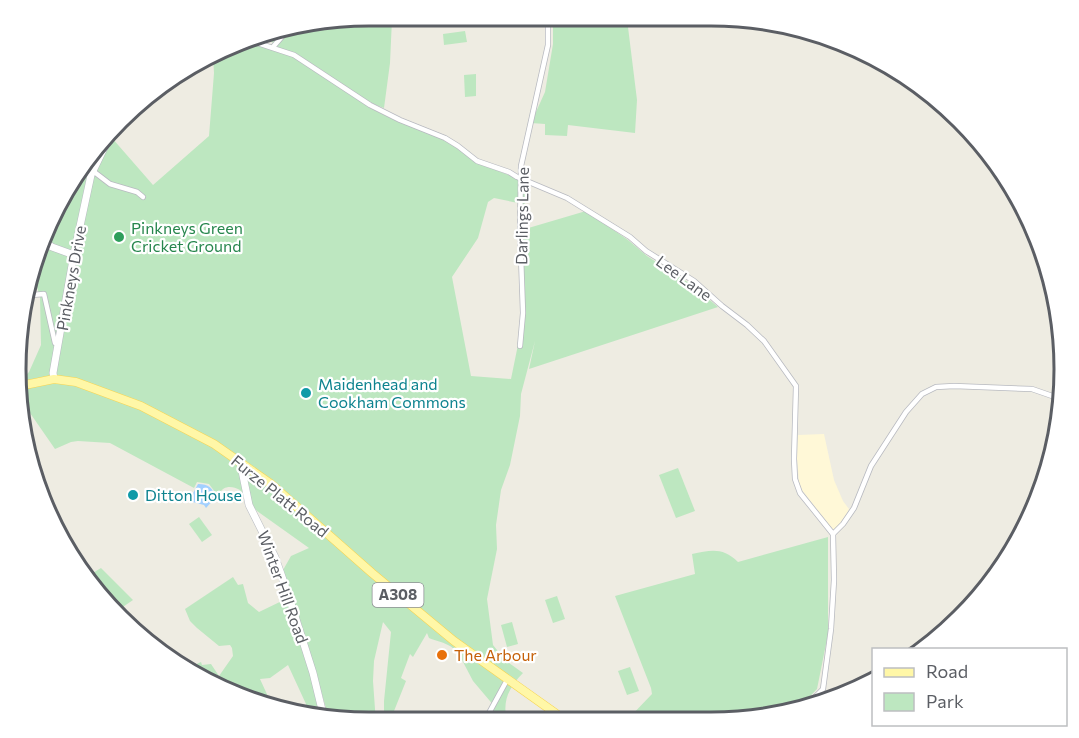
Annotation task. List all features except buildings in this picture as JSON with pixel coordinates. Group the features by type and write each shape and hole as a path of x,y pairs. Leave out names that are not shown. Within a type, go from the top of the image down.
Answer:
{"main road":[{"name":"Furze Platt Road","path":"26,385 54,379 76,382 141,406 214,444 240,461 297,506 433,625 507,680"},
{"name":"A308","path":"507,680 553,712"}],"street":[{"name":"Darlings Lane","path":"520,346 523,313 520,228 521,166 548,45 548,26"},
{"path":"273,47 282,37"},
{"name":"Lee Lane","path":"260,44 301,59 384,112 445,138 477,161 509,172 567,198 630,237 646,251 694,281 747,325 764,341 796,386 795,479 800,493 833,534"},
{"name":"Pinkneys Drive","path":"54,379 53,373 74,255 97,159"},
{"path":"509,172 521,166"},
{"path":"93,171 110,184 136,192 143,197"},
{"path":"49,245 74,255"},
{"path":"34,295 44,294 55,344 59,345"},
{"path":"817,695 823,689 831,620 834,580 833,534 854,508 871,466 906,412 922,394 936,387 1032,389 1053,396"},
{"name":"Winter Hill Road","path":"240,461 249,505 275,557 313,673 322,710"},
{"path":"490,712 507,680"}],"shaded area":[{"path":"824,434 834,480 849,509 839,528 833,530 802,490 799,482 798,435"}],"green space":[{"path":"392,26 384,108 365,101 320,69 276,46 271,41 324,28"},
{"path":"553,26 628,26 637,100 635,133 568,125 567,136 545,135 545,124 531,123 545,92 553,44"},
{"path":"465,31 467,42 444,45 443,34"},
{"path":"258,44 292,55 352,95 454,144 478,163 527,182 523,219 525,229 586,211 647,256 692,285 718,307 529,369 535,341 521,394 520,416 510,465 501,490 496,525 497,549 487,599 493,645 505,660 523,673 509,692 505,712 493,712 495,707 473,681 454,650 448,645 429,638 427,633 413,657 410,654 401,678 406,681 394,712 384,712 391,632 383,622 374,661 375,712 327,710 283,570 291,556 309,548 257,511 252,505 249,492 244,496 240,490 228,487 221,491 220,497 216,499 215,492 209,484 197,482 194,488 110,443 78,441 55,449 28,410 26,375 41,345 40,297 36,284 52,238 72,197 96,160 114,140 153,185 209,136 213,63","holes":["494,198 518,203 522,325 511,379 471,376 452,277 478,238 488,202"]},
{"path":"476,74 476,96 465,97 464,75"},
{"path":"678,468 695,511 676,518 659,475"},
{"path":"199,517 212,535 202,542 189,524"},
{"path":"828,537 828,634 817,689 809,698 755,710 635,712 652,694 651,688 615,596 695,574 692,554 705,551 722,552 738,562"},
{"path":"101,568 133,600 122,608 93,573"},
{"path":"233,577 238,585 243,584 248,603 259,612 288,598 320,709 305,706 306,704 288,665 270,678 260,679 268,697 217,677 195,665 201,662 202,665 211,664 219,676 233,656 232,648 230,645 219,646 197,628 190,621 185,609"},
{"path":"557,596 565,619 553,623 545,600"},
{"path":"512,622 518,644 507,647 501,625"},
{"path":"630,667 639,691 627,695 618,671"}],"water":[{"path":"198,484 210,487 215,498 206,508 204,505 189,501"}],"place":[{"name":"Pinkneys Green Cricket Ground","path":"119,237"},
{"name":"Maidenhead and Cookham Commons","path":"306,393"},
{"name":"Ditton House","path":"133,495"},
{"name":"The Arbour","path":"442,655"}]}
